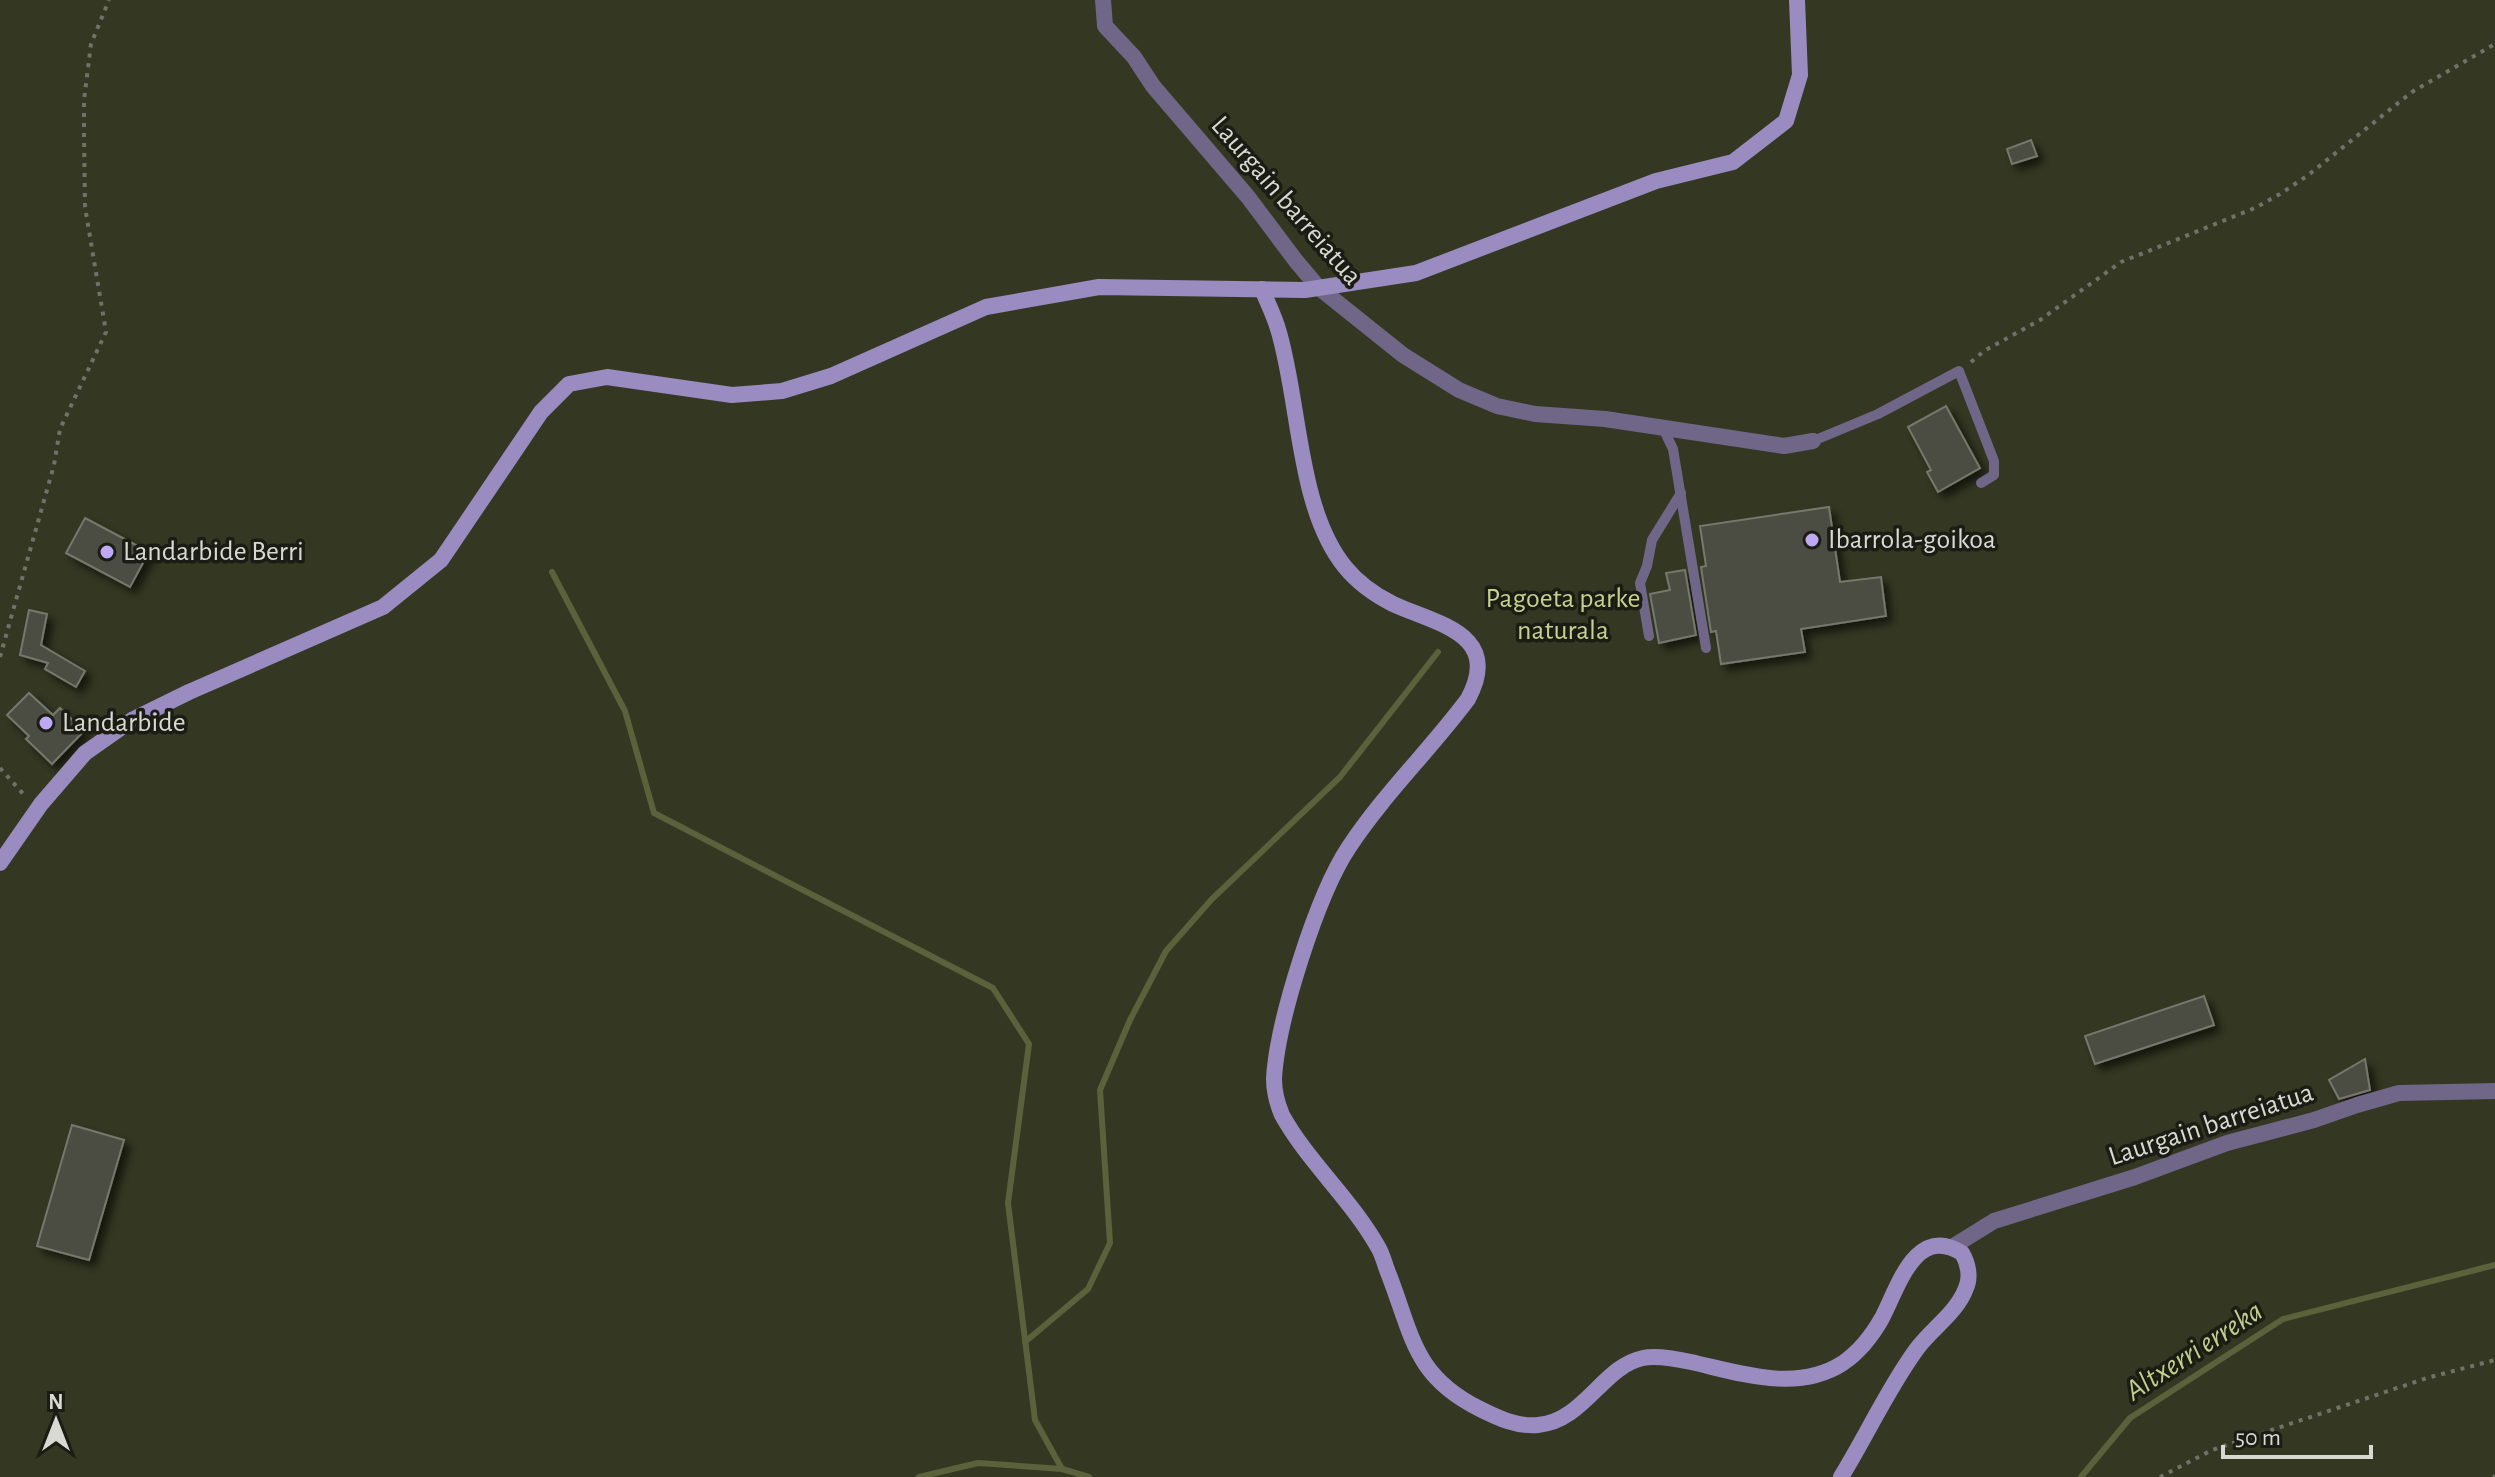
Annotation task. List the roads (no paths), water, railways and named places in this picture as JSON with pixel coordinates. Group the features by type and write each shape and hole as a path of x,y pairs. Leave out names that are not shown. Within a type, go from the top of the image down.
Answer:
{"street":[{"name":"Laurgain barreiatua","path":"1103,0 1105,26 1134,57 1153,86 1248,197 1266,225 1318,287 1403,355 1459,390 1497,406 1535,414 1605,419 1784,446 1813,441"},
{"path":"0,863 41,804 85,753 132,720 383,607 441,560 541,412 569,384 607,377 732,395 782,391 831,376 986,307 1099,287 1305,290 1416,273 1656,181 1733,162 1786,121 1800,75 1797,0"},
{"path":"1262,289 1278,329 1312,496 1335,552 1350,574 1377,595 1461,633 1471,646 1476,661 1474,687 1468,699 1373,813 1347,849 1333,876 1284,1020 1274,1078 1276,1099 1286,1122 1379,1248 1411,1341 1423,1364 1468,1403 1512,1423 1547,1423 1571,1413 1616,1374 1642,1358 1679,1360 1781,1379 1811,1378 1830,1371 1863,1344 1883,1316 1902,1273 1915,1256 1927,1250 1952,1247 1962,1253 1967,1261 1968,1284 1965,1293 1913,1353 1882,1400 1841,1477"},
{"name":"Laurgain barreiatua","path":"1952,1247 1994,1221 2135,1177 2227,1143 2357,1105 2399,1093 2495,1091"}],"lane":[{"path":"1813,441 1878,414 1959,371 1994,461 1994,475 1981,483"},
{"path":"1663,428 1673,449 1706,648"},
{"path":"1649,636 1640,583 1652,540 1681,493"}],"waterway":[{"path":"552,572 625,711 654,813 993,988 1029,1044 1008,1203 1035,1420 1062,1469"},
{"path":"1025,1342 1088,1289 1110,1243 1100,1090 1130,1020 1166,951 1212,899 1340,777 1438,652"},
{"name":"Altxerri erreka","path":"2081,1477 2130,1418 2283,1319 2495,1265"},
{"path":"919,1477 978,1463 1062,1469 1089,1477"}],"place":[{"name":"Ibarrola-goikoa","path":"1812,540"},
{"name":"Landarbide Berri","path":"107,552"},
{"name":"Landarbide","path":"46,723"}],"park label":[{"name":"Pagoeta parke naturala","path":"1563,615"}]}
